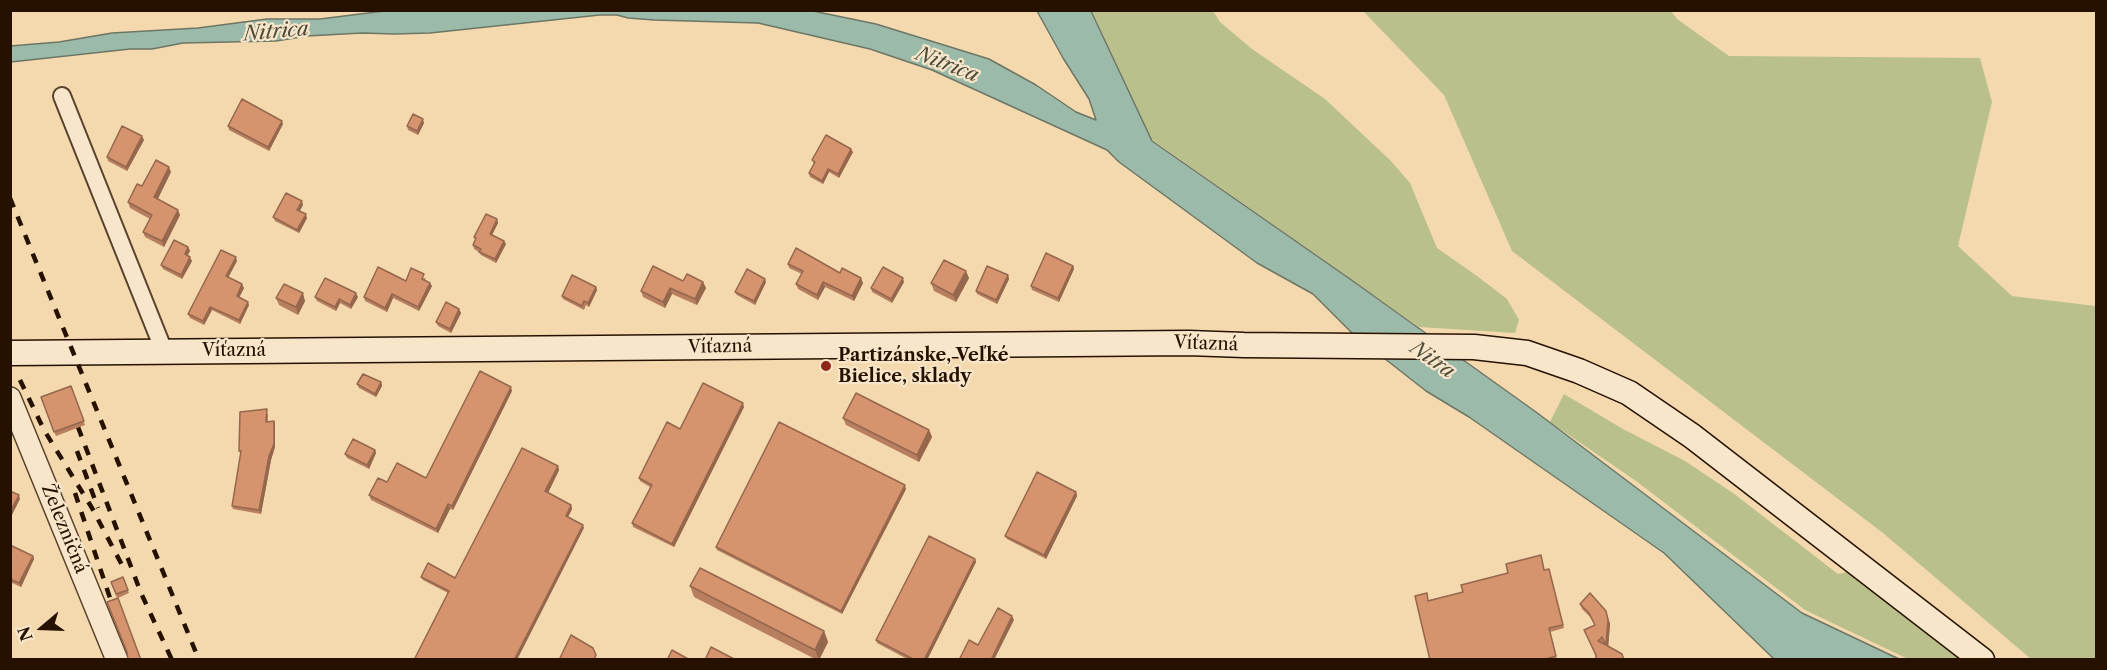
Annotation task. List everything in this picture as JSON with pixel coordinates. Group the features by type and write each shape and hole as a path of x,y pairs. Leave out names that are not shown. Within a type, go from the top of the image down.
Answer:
{"main road":[{"name":"Víťazná","path":"10,353 1188,343 1474,347 1527,353 1579,371 1629,393 1692,436 1982,660"}],"street":[{"path":"62,96 164,351"},
{"name":"Železničná","path":"10,398 117,660"}],"green space":[{"path":"1092,11 1213,11 1220,22 1252,49 1325,99 1391,161 1410,183 1437,248 1507,299 1519,320 1515,333 1419,327 1151,139"},
{"path":"1363,11 1671,11 1677,19 1729,56 1980,58 1992,102 1958,246 2012,296 2096,306 2096,659 2031,659 1883,533 1512,251 1444,95"},
{"path":"1564,394 1623,429 1685,461 1733,493 1838,574 1855,570 1966,659 1908,659 1805,610 1636,481 1550,422"}],"water":[{"path":"392,10 813,11 876,24 989,59 1036,85 1076,112 1096,120 1089,99 1037,11 1091,11 1152,141 1536,412 1802,613 1899,659 1774,659 1664,553 1469,417 1426,391 1352,333 1313,294 1257,263 1119,162 1107,150 932,70 870,49 758,23 654,20 600,15 430,33 362,33 307,36 276,41 183,43 152,49 130,49 11,62 10,46 59,42 112,33 198,28 267,19 320,19"}],"building":[{"path":"242,99 282,121 268,147 228,126"},
{"path":"413,114 423,119 417,131 407,126"},
{"path":"122,126 142,136 126,167 107,157"},
{"path":"826,135 851,149 838,174 828,169 822,181 809,173 815,162 812,160"},
{"path":"156,160 169,167 154,197 178,210 162,241 143,232 152,215 128,202 137,184 142,186"},
{"path":"286,193 302,201 297,210 306,214 297,230 273,217"},
{"path":"486,214 497,219 490,234 504,241 495,259 479,252 481,249 473,245 476,238 474,237"},
{"path":"174,240 188,247 185,254 190,257 181,275 161,265"},
{"path":"796,248 840,273 842,268 861,278 852,296 823,282 817,295 796,284 803,271 788,264"},
{"path":"221,250 236,257 226,276 242,284 237,296 248,302 239,320 210,307 203,321 188,314"},
{"path":"1046,253 1073,266 1058,298 1031,286"},
{"path":"944,260 966,271 953,295 931,283"},
{"path":"653,266 683,281 687,274 703,282 695,299 670,288 663,302 641,291"},
{"path":"987,266 1008,275 996,300 976,291"},
{"path":"378,267 406,281 411,268 424,274 422,279 430,283 418,307 392,294 385,308 364,297"},
{"path":"883,267 903,278 891,299 871,288"},
{"path":"747,269 765,279 754,301 735,292"},
{"path":"572,275 596,287 588,303 584,301 582,306 562,296"},
{"path":"325,278 356,293 350,305 339,299 335,307 315,297"},
{"path":"284,284 303,293 296,307 276,298"},
{"path":"446,302 459,309 450,329 436,322"},
{"path":"480,371 511,387 452,506 448,504 436,529 369,495 378,478 387,482 397,463 426,478"},
{"path":"363,374 381,382 375,394 357,384"},
{"path":"703,383 743,403 672,544 632,523 652,485 639,478 667,422 680,429"},
{"path":"71,386 84,421 54,432 41,397"},
{"path":"856,393 929,430 917,455 843,418"},
{"path":"267,409 266,422 274,421 274,444 269,456 259,510 232,506 241,451 239,451 240,412"},
{"path":"779,422 905,485 841,611 716,547"},
{"path":"353,439 375,450 367,465 345,454"},
{"path":"522,448 558,466 545,491 571,505 566,516 583,525 514,660 414,660 449,591 421,577 428,563 455,578"},
{"path":"1037,472 1076,492 1044,555 1005,536"},
{"path":"10,491 19,495 10,512"},
{"path":"929,536 975,559 924,660 915,660 876,640"},
{"path":"10,545 33,556 19,583 10,579"},
{"path":"1541,555 1544,570 1549,569 1563,625 1549,628 1556,656 1542,660 1430,660 1415,596 1427,593 1428,601 1463,592 1461,585 1508,573 1506,564"},
{"path":"700,568 824,631 815,650 690,586"},
{"path":"123,577 128,590 116,594 111,582"},
{"path":"1590,593 1606,611 1608,620 1606,645 1622,654 1624,660 1596,660 1596,655 1584,630 1595,625 1589,613 1580,604","holes":["1602,637 1606,645 1598,641"]},
{"path":"118,598 141,660 128,660 107,602"},
{"path":"998,608 1012,616 991,660 959,660 969,640 978,645"},
{"path":"571,635 593,648 596,655 594,660 559,660"},
{"path":"711,647 736,660 705,660"},
{"path":"672,650 690,660 667,660"}],"railway":[{"path":"10,198 199,660"},
{"path":"20,380 44,430 92,508 122,565"},
{"path":"78,427 141,593 172,660"},
{"path":"77,451 98,508"},
{"path":"75,493 110,598"}],"place":[{"name":"Partizánske, Veľké Bielice, sklady","path":"826,366"}],"water label":[{"name":"Nitrica","path":"276,32"},
{"name":"Nitrica","path":"947,65"},
{"name":"Nitra","path":"1432,360"}]}
